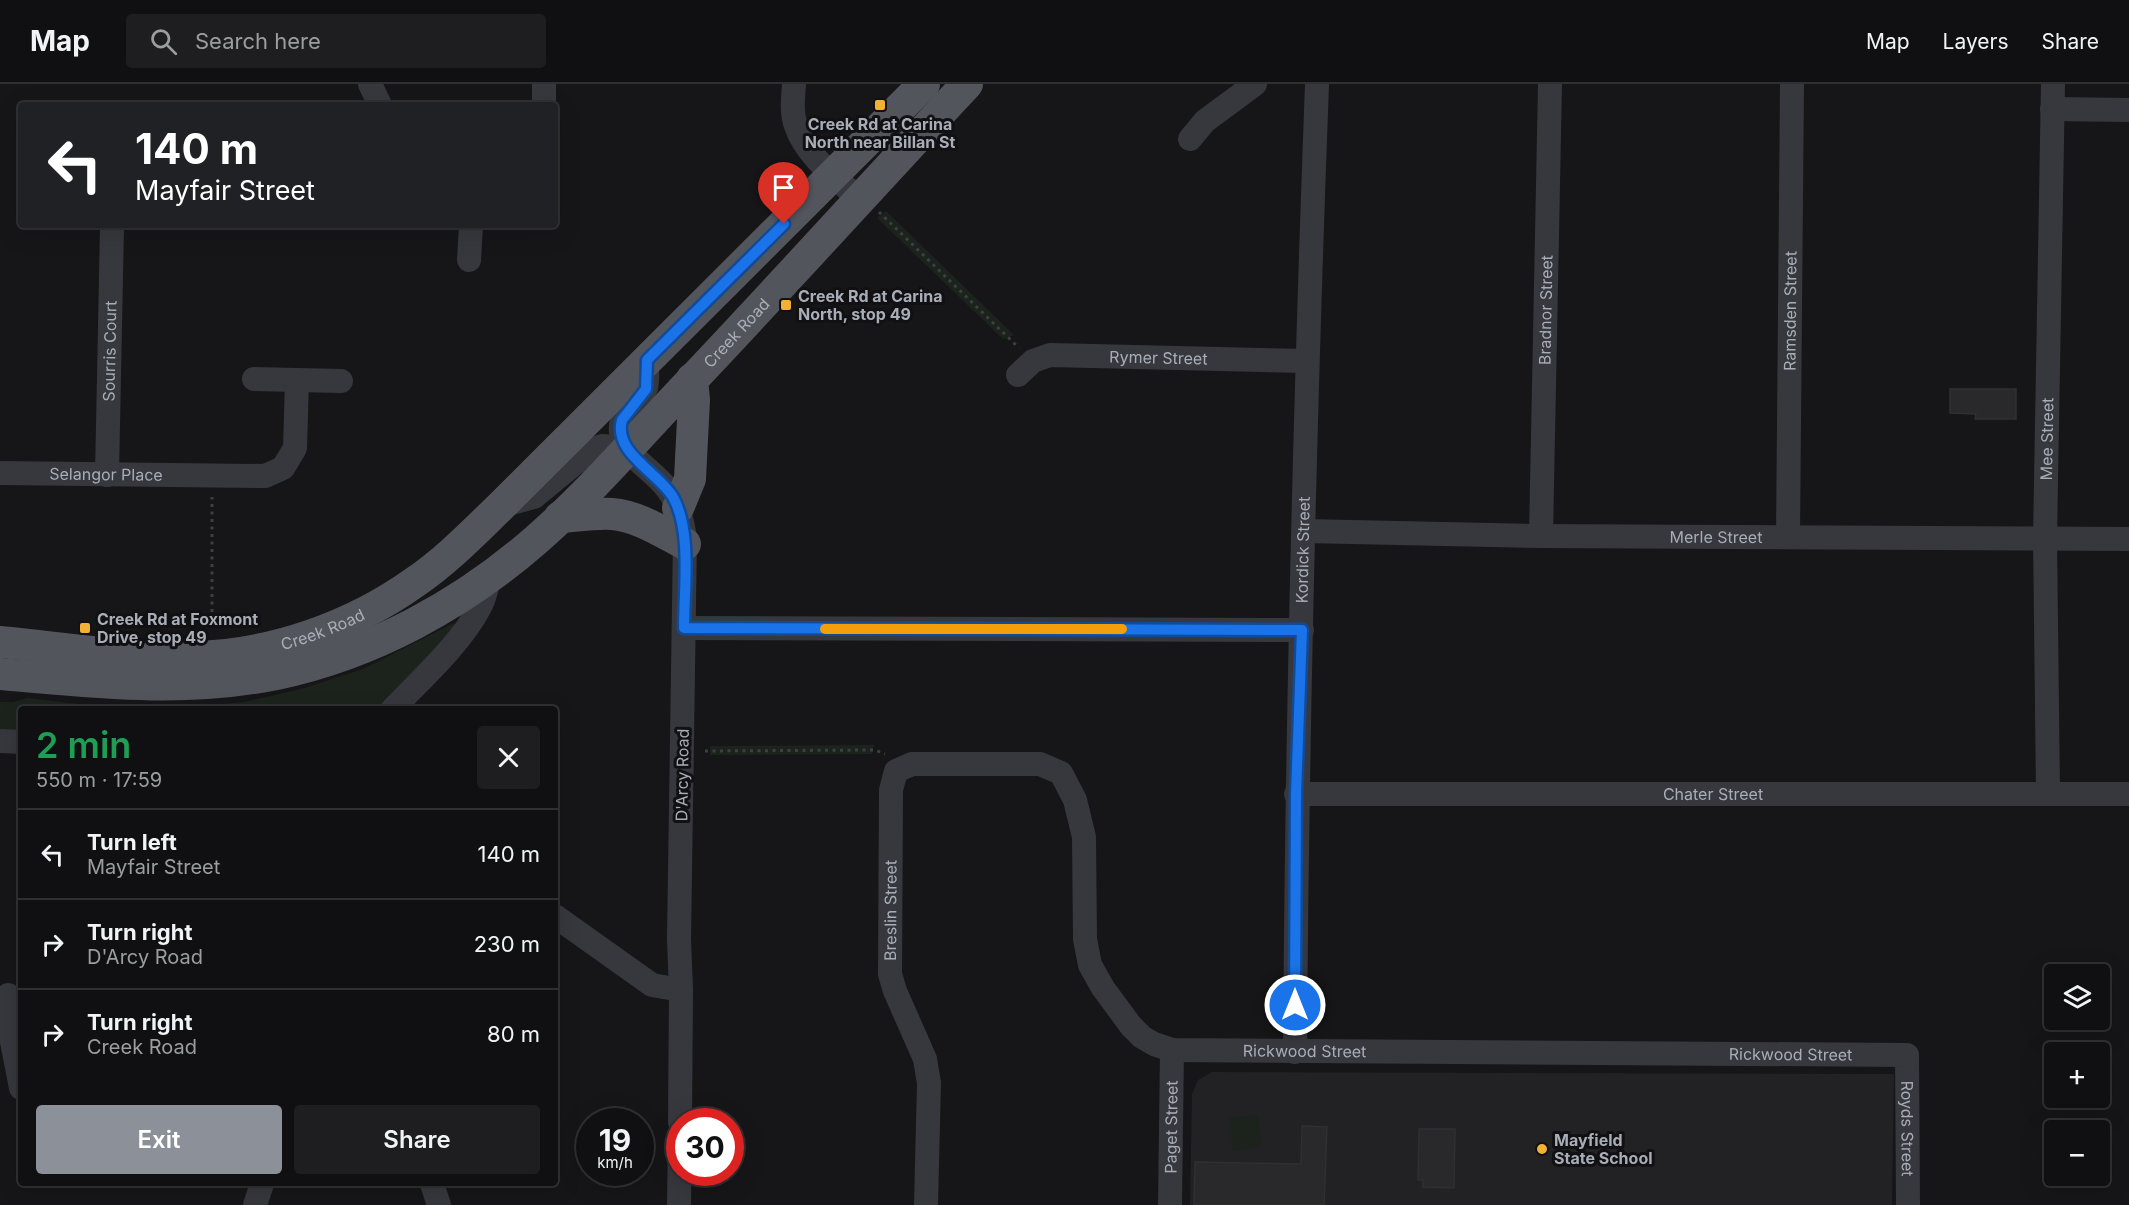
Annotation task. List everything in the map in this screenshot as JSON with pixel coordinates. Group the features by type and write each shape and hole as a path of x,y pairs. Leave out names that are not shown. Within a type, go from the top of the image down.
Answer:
{"main road":[{"name":"Creek Road","path":"0,642 142,656 186,657 233,654 288,642 349,620 393,597 438,565 500,507 924,84"},
{"name":"Creek Road","path":"0,674 172,686 217,683 277,674 372,644 463,596 521,552 561,517 968,84"},
{"path":"678,508 690,479 694,400 692,379"},
{"path":"561,517 610,514 627,516 685,544"}],"street":[{"path":"544,84 544,102"},
{"path":"794,84 793,107 796,127 813,154 860,200"},
{"path":"1190,139 1205,121 1255,84"},
{"name":"Kordick Street","path":"1295,1052 1296,794 1302,630 1306,361 1317,84"},
{"name":"Bradnor Street","path":"1541,536 1550,84"},
{"name":"Ramsden Street","path":"1788,537 1792,84"},
{"name":"Mee Street","path":"2048,793 2045,538 2053,84"},
{"path":"2052,109 2129,110"},
{"name":"Sourris Court","path":"107,475 112,228"},
{"path":"469,260 471,228"},
{"name":"Rymer Street","path":"1025,368 1050,356 1306,361"},
{"path":"627,448 621,432 622,420 646,389 647,360"},
{"path":"254,379 341,381"},
{"name":"Selangor Place","path":"0,473 265,476 283,468 295,448 297,380"},
{"name":"Creek Road","path":"500,507 534,497 591,450 602,446 627,448"},
{"name":"D'Arcy Road","path":"627,448 663,484 678,508 684,527 679,939 680,1108"},
{"name":"Merle Street","path":"1304,531 1541,536 2129,539"},
{"path":"396,706 456,642 471,622 482,605 490,576"},
{"path":"684,628 1302,630"},
{"path":"0,741 18,742"},
{"name":"Rickwood Street","path":"912,764 1040,764 1060,773 1075,800 1084,837 1084,939 1090,965 1102,988 1131,1026 1148,1041 1172,1050 1907,1055"},
{"name":"Breslin Street","path":"912,764 896,771 891,790 890,974 895,991 925,1059 928,1083 926,1205"},
{"name":"Chater Street","path":"1296,794 2129,794"},
{"path":"558,918 652,986 681,990"},
{"path":"10,995 9,1026 18,1072"},
{"name":"Paget Street","path":"1170,1205 1172,1050"},
{"name":"Royds Street","path":"1907,1055 1908,1205"},
{"path":"255,1205 261,1186"},
{"path":"433,1186 439,1205"},
{"path":"679,1186 679,1205"}],"path":[{"path":"860,200 879,212 1025,368"},
{"path":"212,627 213,477"},
{"path":"705,751 875,750 912,764"}],"shaded area":[{"path":"886,211 1014,335 1003,339 877,218"},
{"path":"454,623 456,626 381,706 204,706 244,702 301,689 363,669"},
{"path":"28,698 94,706 18,706 18,732 0,731 0,702 13,702"},
{"path":"874,745 872,754 710,755 710,746"},
{"name":"Mayfield State School","path":"1212,1072 1894,1074 1892,1205 1190,1205 1192,1094 1198,1080"},
{"path":"1258,1115 1262,1147 1233,1151 1229,1118"}],"building":[{"path":"1950,389 2016,389 2016,419 1975,419 1976,414 1950,413"},
{"path":"1302,1126 1327,1127 1324,1205 1194,1205 1195,1162 1301,1164"},
{"path":"1419,1129 1455,1129 1454,1188 1423,1187 1423,1180 1418,1180"}],"slow traffic":[{"path":"825,629 1122,629"}],"place":[{"name":"Creek Rd at Carina North near Billan St","path":"880,105"},
{"name":"Creek Rd at Carina North, stop 49","path":"786,305"},
{"name":"Creek Rd at Foxmont Drive, stop 49","path":"85,628"},
{"name":"Mayfield State School","path":"1542,1149"}],"route":[{"path":"784,224 647,360 646,389 622,420 621,432 627,448 668,490 682,518 685,544 684,628 1302,630 1296,794 1295,1005"}]}
